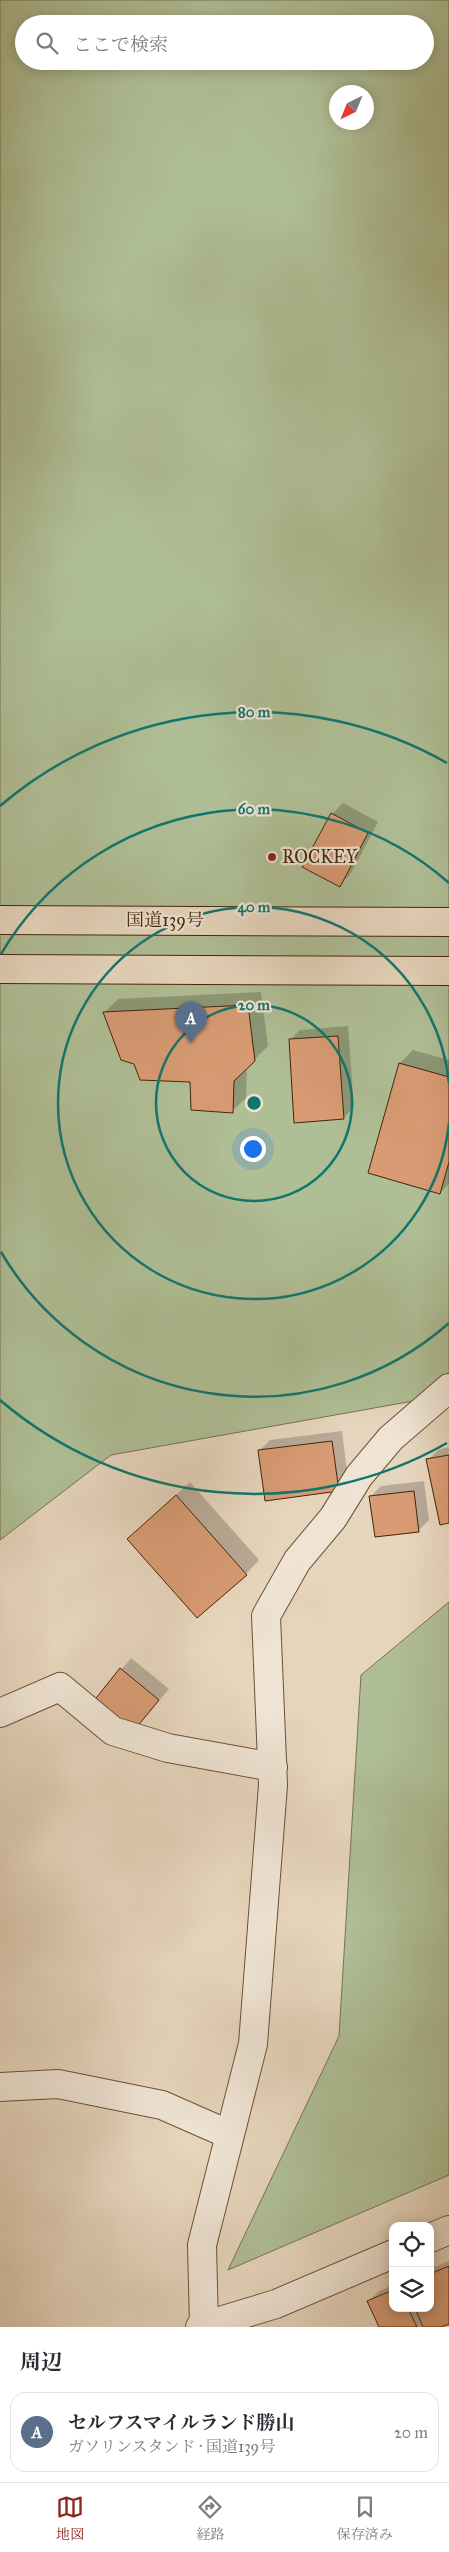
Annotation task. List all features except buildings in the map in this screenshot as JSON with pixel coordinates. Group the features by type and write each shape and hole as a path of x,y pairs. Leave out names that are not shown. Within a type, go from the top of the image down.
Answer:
{"highway":[{"name":"国道139号","path":"0,920 449,922"},
{"path":"0,969 449,971"}],"street":[{"path":"389,2256 276,2304 202,2326 202,2245 228,2134 252,2044 274,1785 266,1616 297,1560 333,1518 359,1476 391,1438 449,1388"},
{"path":"0,1712 60,1687 113,1730 168,1748 273,1768"},
{"path":"0,2087 58,2084 162,2105 228,2134"},
{"path":"434,2236 449,2230"}],"green space":[{"path":"0,0 449,0 449,1390 419,1400 111,1455 0,1540"},
{"path":"449,1602 449,2175 228,2270 339,2036 361,1675"}],"place":[{"name":"ROCKEY","path":"272,857"},
{"name":"セルフスマイルランド勝山","path":"191,1043"}]}
